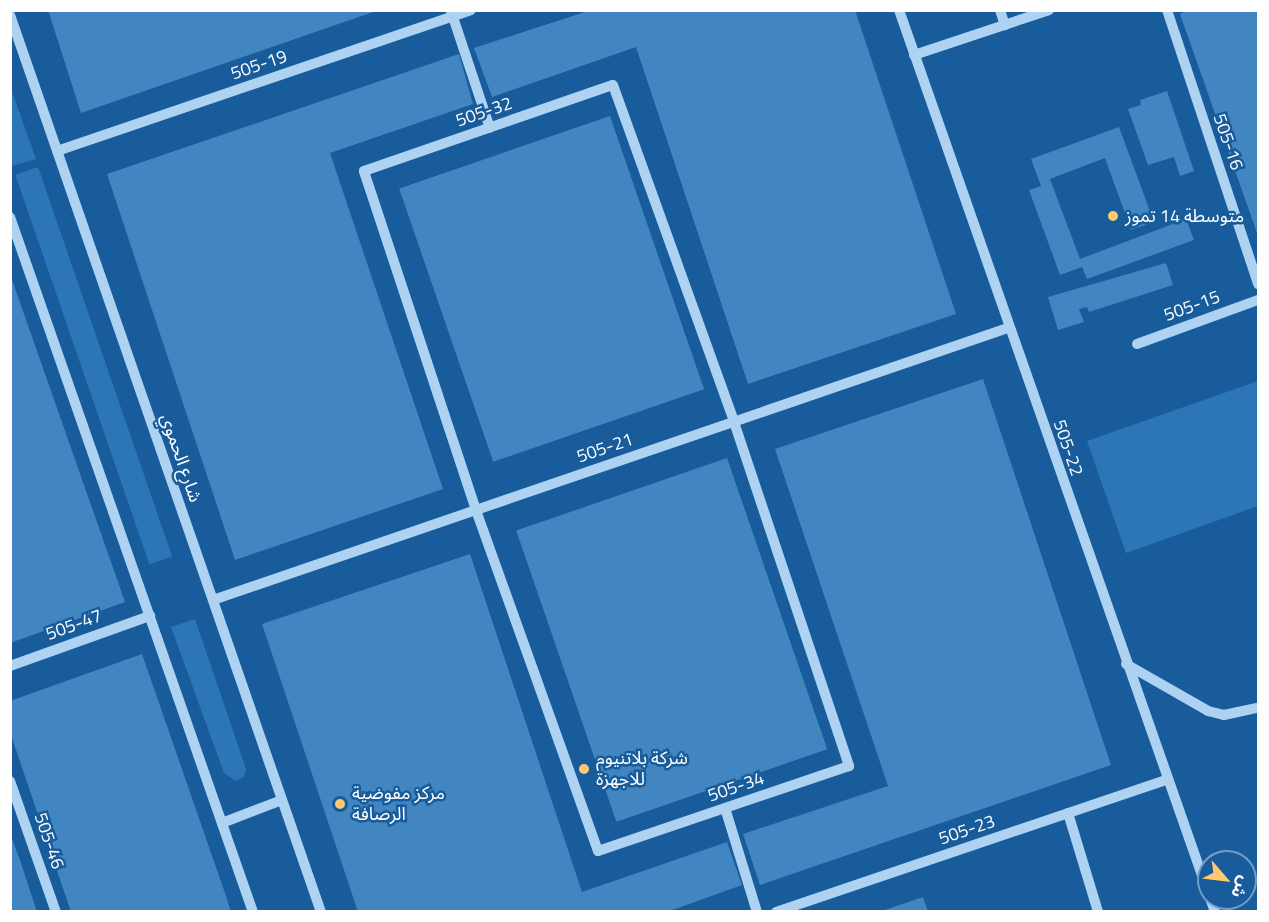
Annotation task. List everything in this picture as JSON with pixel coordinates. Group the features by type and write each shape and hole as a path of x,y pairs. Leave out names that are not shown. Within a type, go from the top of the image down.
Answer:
{"street":[{"name":"505-19","path":"57,151 452,14 471,10"},
{"name":"505-22","path":"899,10 1008,328 1197,860"},
{"path":"1000,10 1005,25"},
{"path":"914,55 1049,10"},
{"name":"505-16","path":"1167,10 1258,284"},
{"path":"452,14 490,128"},
{"name":"شارع الحموي","path":"10,15 321,912"},
{"name":"505-32","path":"476,510 364,171 613,85 734,422"},
{"path":"10,217 253,912"},
{"name":"505-15","path":"1137,344 1258,300"},
{"name":"505-21","path":"213,600 1008,328"},
{"name":"505-34","path":"476,510 598,851 849,766 734,422"},
{"name":"505-47","path":"10,666 150,616"},
{"path":"1126,663 1208,711 1224,715 1258,708"},
{"name":"505-23","path":"776,912 1168,779"},
{"name":"505-46","path":"10,781 56,912"},
{"path":"222,823 282,800"},
{"path":"725,808 758,912"},
{"path":"1068,813 1098,912"}],"shaded area":[{"path":"10,86 36,159 12,166 10,163"},
{"path":"38,167 172,557 149,564 15,175"},
{"path":"1258,381 1258,506 1126,553 1087,441"},
{"path":"195,619 246,769 244,777 236,781 224,773 171,627"}],"building":[{"path":"48,10 376,10 376,11 81,113"},
{"path":"591,10 855,10 956,314 748,384 636,47 492,97 474,48"},
{"path":"1188,10 1258,10 1258,236 1180,14"},
{"path":"459,54 473,104 330,153 443,489 235,560 107,174"},
{"path":"1167,91 1194,171 1180,176 1174,157 1148,165 1128,109 1141,105 1140,100"},
{"path":"610,116 704,389 493,462 399,189"},
{"path":"1119,127 1154,222 1131,230 1105,158 1050,179 1080,259 1186,219 1194,240 1087,279 1082,267 1060,275 1029,190 1041,186 1031,159"},
{"path":"1166,263 1173,285 1089,312 1087,307 1079,309 1084,322 1058,330 1048,297"},
{"path":"10,274 125,602 10,643"},
{"path":"983,379 1111,765 760,885 743,834 888,786 775,449"},
{"path":"727,458 827,749 616,822 516,531"},
{"path":"470,554 582,892 727,842 742,885 667,912 358,912 262,624"},
{"path":"142,654 231,912 71,912 10,732 10,701"},
{"path":"10,834 20,860 37,912 10,912"},
{"path":"923,897 928,912 882,912 882,911"}],"place":[{"name":"متوسطة 14 تموز","path":"1113,216"},
{"name":"شركة بلاتنيوم للاجهزة","path":"584,769"},
{"name":"مركز مفوضية الرصافة","path":"340,804"}]}
